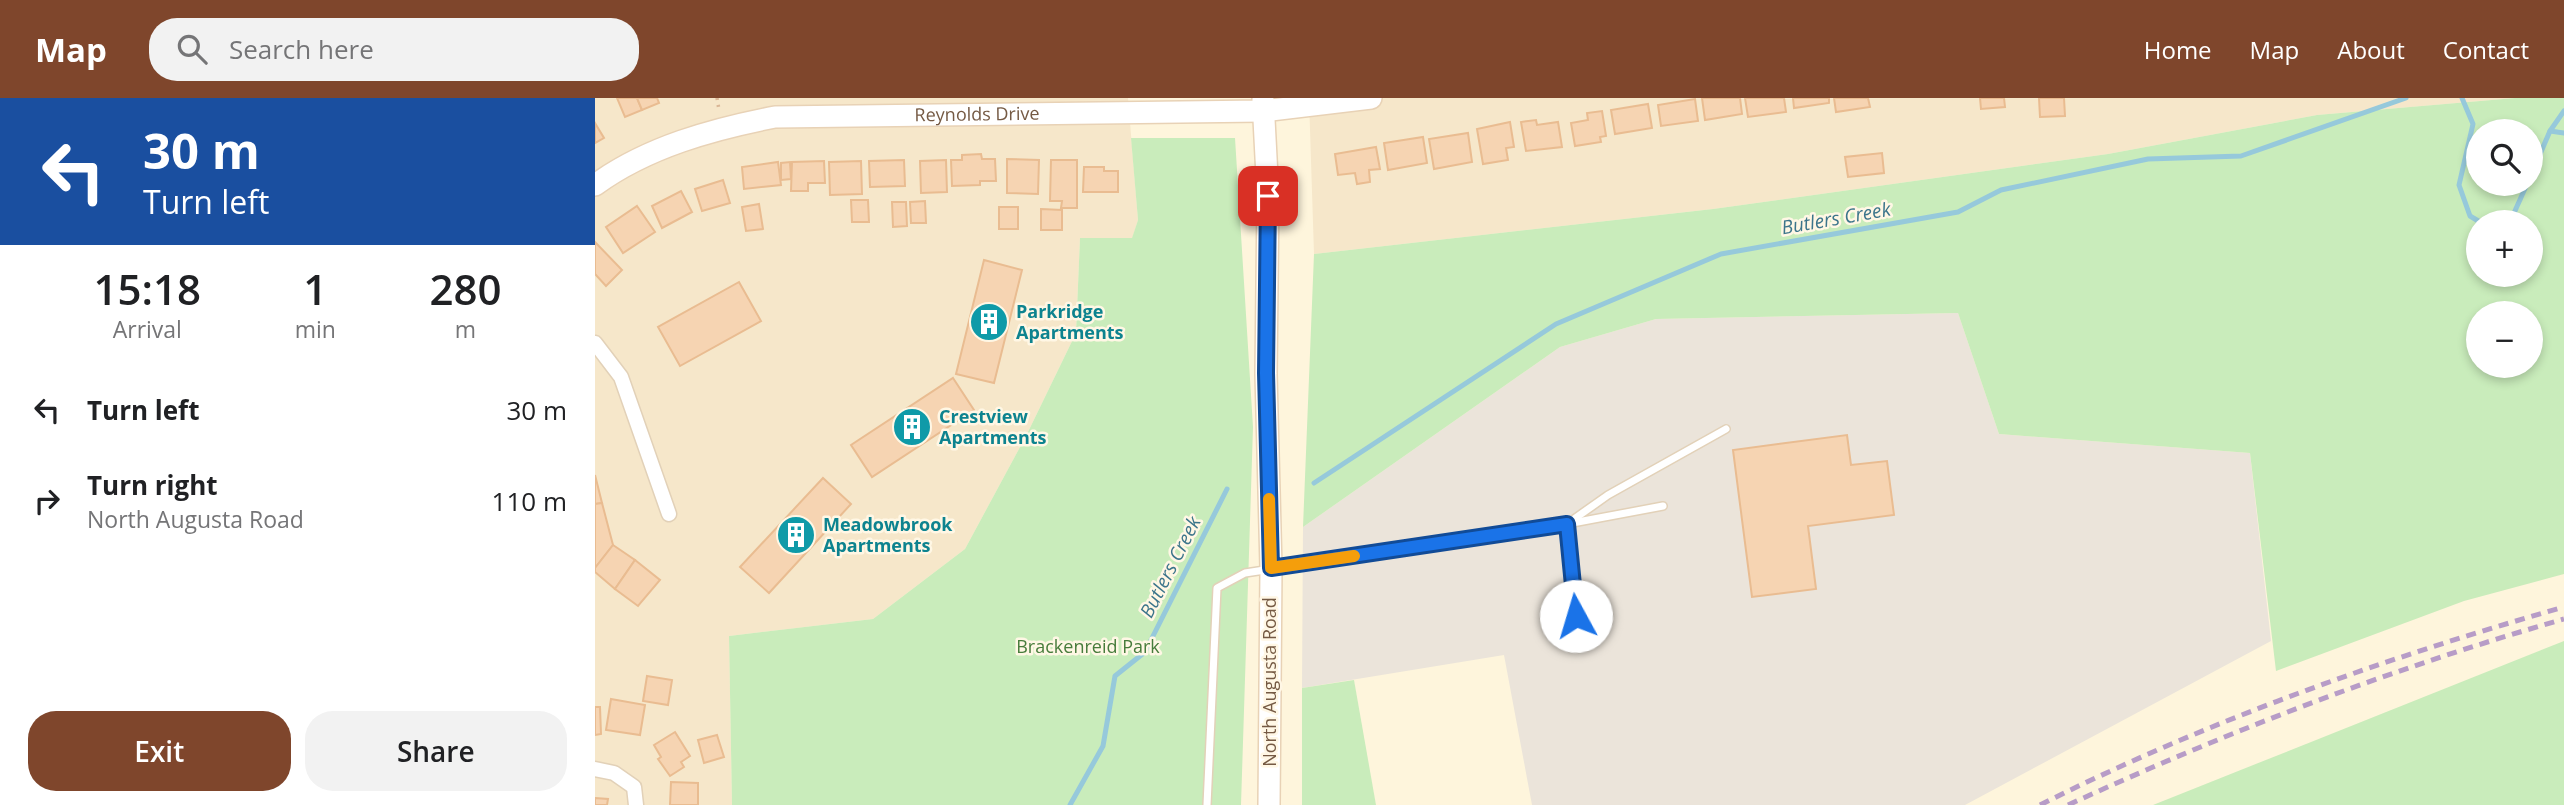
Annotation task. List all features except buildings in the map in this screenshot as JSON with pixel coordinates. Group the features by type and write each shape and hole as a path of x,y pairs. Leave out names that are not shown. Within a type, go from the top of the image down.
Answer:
{"street":[{"name":"Reynolds Drive","path":"595,185 617,169 666,148 723,128 775,117 1084,106 1263,105 1371,98"},
{"name":"North Augusta Road","path":"1263,105 1268,196 1266,373 1271,568 1269,805"},
{"path":"595,343 621,377 669,514"},
{"path":"595,769 614,773 634,787 636,805"}],"lane":[{"path":"1567,524 1608,495 1726,429"},
{"path":"1207,805 1217,588 1244,573 1271,568 1567,524 1663,506"},
{"path":"1567,524 1576,616"}],"shaded area":[{"path":"595,98 1128,98 1138,220 1132,239 1080,238 1076,333 1027,434 965,549 873,619 729,636 732,805 595,805"},
{"path":"1309,98 2515,98 2317,115 2108,154 1713,209 1314,254"},
{"path":"1958,313 1999,434 2250,453 2271,641 1965,805 1532,805 1504,655 1302,688 1303,527 1560,347 1656,319"}],"green space":[{"path":"2515,98 2564,98 2564,574 2464,601 2276,671 2250,453 1999,434 1958,313 1656,319 1560,347 1303,527 1314,254 1713,209 2108,154 2317,115"},
{"name":"Brackenreid Park","path":"1131,138 1235,138 1253,427 1241,805 732,805 729,636 873,619 965,549 1027,434 1076,333 1080,238 1132,238 1138,220"},
{"path":"2564,641 2564,805 2153,805"},
{"path":"1354,680 1376,805 1302,805 1302,688"}],"waterway":[{"name":"Butlers Creek","path":"1314,483 1556,324 1721,254 1958,212 2001,190 2148,159 2241,156 2406,98"},
{"name":"Butlers Creek","path":"2462,98 2473,124 2459,185 2468,210"},
{"name":"Butlers Creek","path":"2543,147 2564,111"},
{"path":"2550,131 2564,133"},
{"name":"Butlers Creek","path":"2515,210 2522,196"},
{"name":"Butlers Creek","path":"1070,805 1103,746 1115,676 1145,652 1227,489"}],"railway":[{"path":"2040,805 2167,746 2297,694 2430,648 2564,607"},
{"path":"2068,805 2189,752 2312,703 2437,658 2564,619"}],"slow traffic":[{"path":"1269,499 1271,568 1354,556"}],"place":[{"name":"Parkridge Apartments","path":"989,322"},
{"name":"Crestview Apartments","path":"912,427"},
{"name":"Meadowbrook Apartments","path":"796,535"}],"route":[{"path":"1268,196 1266,373 1271,568 1567,524 1576,616"}]}
